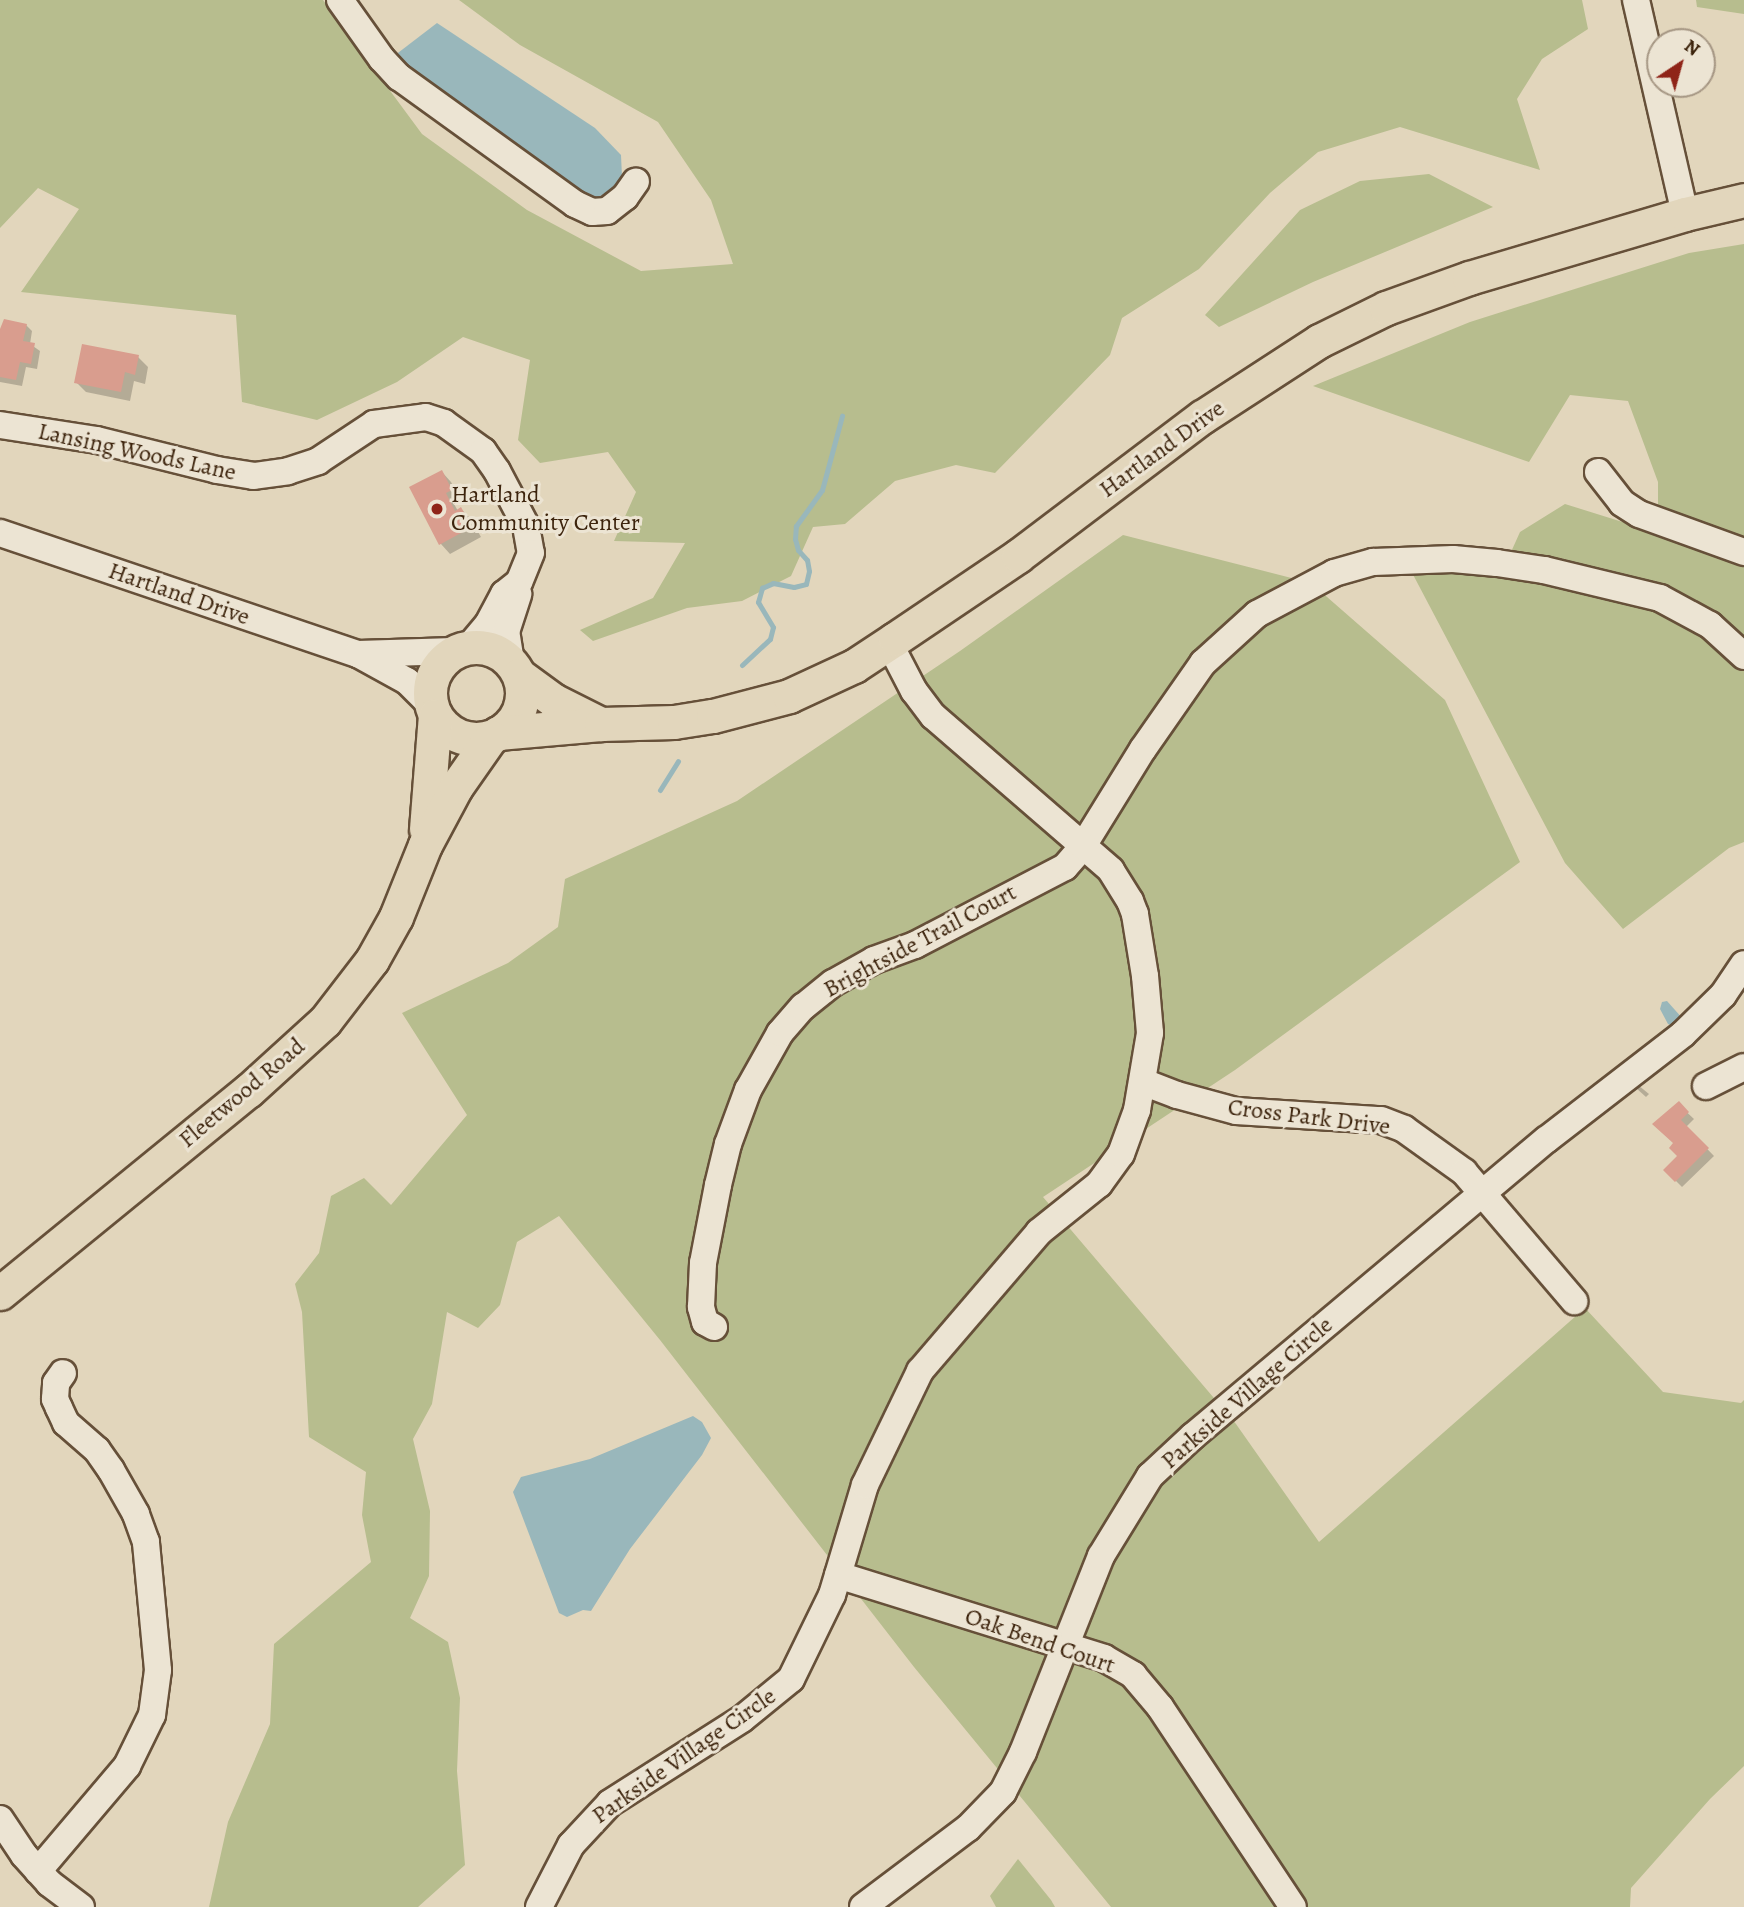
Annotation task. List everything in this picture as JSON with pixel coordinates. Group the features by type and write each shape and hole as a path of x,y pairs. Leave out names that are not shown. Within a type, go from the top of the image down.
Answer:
{"main road":[{"name":"Hartland Drive","path":"433,709 447,729 460,737 601,724 674,722 754,706 827,680 889,643 1018,556 1202,417 1319,341 1386,308 1469,278 1685,214 1744,200"},
{"name":"Hartland Drive","path":"462,649 499,652 553,700 601,724"},
{"path":"433,709 429,688 433,673 442,661 462,649"},
{"path":"494,735 515,719 521,705 522,690 515,668"},
{"name":"Fleetwood Road","path":"425,845 433,709"},
{"name":"Fleetwood Road","path":"0,1293 248,1091 326,1021 372,960 396,917 425,845 456,786 494,735"}],"street":[{"path":"340,0 382,59 399,77 575,204 592,212 607,211 636,196"},
{"path":"1636,0 1685,214"},
{"name":"Lansing Woods Lane","path":"0,425 97,440 217,470 254,476 288,471 318,461 374,424 426,417 463,433 483,451 497,471 528,537 531,553 519,582 517,601 510,611 506,632 515,668"},
{"path":"1598,472 1622,503 1639,514 1744,552"},
{"name":"Hartland Drive","path":"0,533 358,654 407,681 433,709"},
{"path":"1083,846 1143,749 1195,674 1232,634 1289,595 1334,573 1374,562 1453,559 1497,563 1604,584 1660,598 1683,608 1710,625 1744,656"},
{"name":"Lansing Woods Lane","path":"462,649 488,624 504,594 519,582"},
{"name":"Parkside Village Circle","path":"538,1907 571,1845 610,1803 742,1719 769,1700 791,1679 805,1655 838,1575 864,1485 920,1371 1039,1232 1099,1184 1121,1154 1137,1110 1143,1082 1149,1023 1135,914 1111,870 933,716 914,691 889,643"},
{"name":"Hartland Drive","path":"358,654 462,649"},
{"name":"Brightside Trail Court","path":"714,1327 705,1322 701,1307 704,1262 718,1185 728,1144 748,1090 780,1033 803,1007 833,983 874,960 915,945 1065,867 1083,846"},
{"name":"Parkside Village Circle","path":"863,1907 968,1828 1003,1792 1023,1752 1101,1556 1150,1476 1193,1436 1482,1194 1683,1034 1723,995 1744,964"},
{"path":"1706,1086 1744,1067"},
{"name":"Cross Park Drive","path":"1143,1082 1177,1095 1236,1111 1392,1123 1455,1165 1574,1301"},
{"path":"38,1871 127,1766 152,1714 158,1670 146,1542 136,1514 97,1450 66,1423 55,1399 56,1383 64,1373"},
{"name":"Oak Bend Court","path":"838,1575 1104,1658 1141,1682 1293,1907"},
{"path":"0,1819 38,1871 81,1907"}],"green space":[{"path":"0,0 323,0 422,134 527,210 641,271 733,264 711,200 658,122 520,45 459,0 1582,0 1588,29 1542,59 1517,99 1540,170 1400,127 1318,152 1270,193 1199,269 1122,318 1110,355 995,473 956,465 895,481 845,524 813,527 791,576 742,601 687,608 593,641 580,630 653,598 685,543 614,541 636,492 608,452 540,463 518,440 530,360 463,337 397,382 317,420 242,402 236,315 21,292 79,209 38,188 0,228"},
{"path":"1696,0 1744,0 1744,14 1697,7"},
{"path":"1429,174 1493,207 1313,282 1219,327 1205,315 1300,210 1360,181"},
{"path":"1744,244 1744,842 1729,848 1623,929 1565,863 1409,567 1502,572 1520,532 1565,504 1629,524 1658,509 1658,482 1628,401 1570,395 1529,462 1313,386 1470,322 1689,253"},
{"path":"1123,535 1311,583 1445,700 1520,862 1235,1070 1043,1197 1236,1424 1319,1542 1585,1308 1663,1392 1741,1403 1744,1400 1744,1766 1710,1799 1631,1888 1630,1907 1111,1907 914,1667 660,1340 559,1216 517,1242 500,1305 478,1328 447,1312 432,1404 413,1439 430,1511 429,1576 410,1618 448,1642 460,1698 457,1771 465,1865 418,1907 209,1907 228,1822 270,1724 274,1644 371,1562 362,1515 366,1472 309,1437 302,1312 295,1284 319,1253 331,1196 364,1178 391,1205 467,1115 402,1013 508,963 558,927 565,879 737,801 960,651"},
{"path":"1018,1859 1055,1907 996,1907 990,1896"}],"water":[{"path":"437,23 595,128 621,155 622,177 607,198 580,203 390,59"},
{"path":"1667,1001 1683,1019 1673,1026 1668,1024 1660,1009 1662,1002"},
{"path":"693,1416 702,1422 711,1438 702,1455 630,1549 591,1611 583,1610 567,1617 559,1613 513,1492 521,1477 590,1459"}],"building":[{"path":"4,319 27,324 23,341 35,343 31,364 20,362 16,380 0,377 0,329"},
{"path":"82,344 139,355 135,375 125,372 121,392 74,383"},
{"name":"Hartland Community Center","path":"442,470 452,490 446,493 455,511 461,507 472,527 439,545 409,487"},
{"path":"1679,1101 1689,1112 1681,1120 1709,1148 1675,1182 1663,1170 1677,1156 1669,1148 1673,1143 1652,1124"}],"waterway":[{"path":"742,665 770,639 773,627 758,602 762,588 773,583 794,587 806,584 809,571 807,560 798,550 796,526 822,490 842,416"},
{"path":"660,790 678,761"}],"place":[{"name":"Hartland Community Center","path":"437,509"}]}
